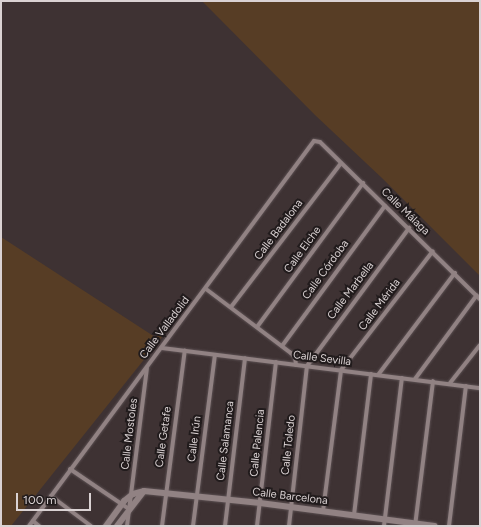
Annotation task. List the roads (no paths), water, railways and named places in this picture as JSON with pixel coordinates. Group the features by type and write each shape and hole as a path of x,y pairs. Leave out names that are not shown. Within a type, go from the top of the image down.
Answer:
{"street":[{"name":"Calle Málaga","path":"315,140 320,142 363,183 478,297"},
{"name":"Calle Valladolid","path":"29,526 315,140"},
{"name":"Calle Badalona","path":"231,308 341,163"},
{"name":"Calle Elche","path":"257,327 363,183"},
{"name":"Calle Córdoba","path":"282,346 385,206"},
{"name":"Calle Marbella","path":"307,366 409,228"},
{"name":"Calle Mérida","path":"341,370 432,251"},
{"path":"378,375 455,273"},
{"path":"206,289 282,346 295,357 296,365"},
{"path":"415,379 478,297"},
{"path":"450,383 480,345"},
{"name":"Calle Sevilla","path":"162,348 450,383 480,388"},
{"name":"Calle Getafe","path":"162,526 184,350"},
{"name":"Calle Irún","path":"193,526 215,355"},
{"name":"Calle Salamanca","path":"225,526 245,358"},
{"name":"Calle Palencia","path":"257,526 276,362"},
{"name":"Calle Toledo","path":"289,526 307,366"},
{"name":"Calle Mostoles","path":"127,526 147,367"},
{"path":"323,511 341,370"},
{"path":"354,515 371,374"},
{"path":"384,526 402,378"},
{"path":"415,525 433,381"},
{"path":"449,526 466,386"},
{"path":"70,469 129,509"},
{"path":"117,526 144,491"},
{"name":"Calle Barcelona","path":"106,526 121,504 131,496 144,491 260,503 385,519 415,525 434,526"},
{"path":"51,496 91,526"},
{"path":"33,521 39,526"}]}
